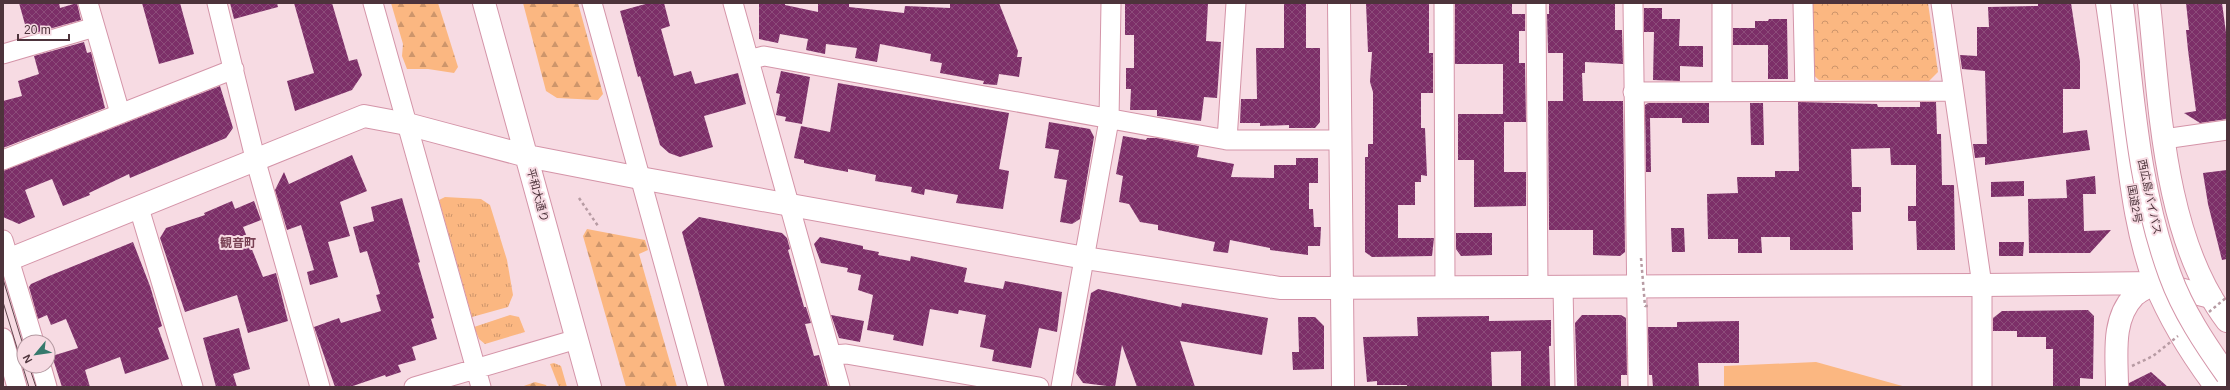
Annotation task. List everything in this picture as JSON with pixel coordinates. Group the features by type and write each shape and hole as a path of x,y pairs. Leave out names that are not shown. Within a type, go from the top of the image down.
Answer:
{"main road":[{"name":"平和大通り","path":"484,3 528,156 590,387"},
{"path":"1339,3 1343,387"},
{"name":"国道2号","path":"2107,3 2133,196 2139,228 2155,283 2178,330 2216,387"},
{"name":"西広島バイパス","path":"2122,3 2144,175 2160,246 2183,304 2198,332 2227,375"},
{"path":"2148,3 2164,139 2180,221 2195,264 2219,299 2227,321"},
{"path":"5,254 139,208 256,162 364,116 407,124 528,156 640,178 1085,258 1280,288 2155,283 2219,299"},
{"path":"2117,387 2117,339 2123,310 2135,294 2155,283"},
{"path":"2219,299 2227,329"}],"street":[{"path":"88,3 120,113"},
{"path":"217,3 256,162 320,387"},
{"path":"373,3 478,378"},
{"path":"592,3 698,387"},
{"path":"733,3 840,387"},
{"path":"1061,387 1109,120 1111,3"},
{"path":"1226,140 1236,3"},
{"path":"1444,3 1445,288"},
{"path":"1536,3 1538,287"},
{"path":"1633,3 1638,387"},
{"path":"1722,3 1722,91"},
{"path":"1803,3 1805,91"},
{"path":"1941,3 1982,285 1982,387"},
{"path":"3,54 95,27"},
{"path":"749,60 764,56 1109,120 1226,140 1341,140"},
{"path":"3,160 234,69"},
{"path":"1633,92 1953,91"},
{"path":"2164,139 2227,130"},
{"path":"139,208 193,387"},
{"path":"5,254 31,334"},
{"path":"1563,287 1565,387"},
{"path":"3,338 18,387"},
{"path":"414,387 478,378 577,339"},
{"path":"832,355 846,354 1039,387"},
{"path":"44,374 48,387"}],"path":[{"path":"579,198 598,226"},
{"path":"1641,258 1645,306 1650,306"}],"green space":[{"path":"391,3 438,3 458,67 454,73 428,69 407,69 402,56 403,44"},
{"path":"523,3 578,3 603,94 598,100 557,98 546,91"},
{"path":"1809,3 1928,3 1938,72 1929,81 1819,80 1809,71"},
{"path":"445,197 481,199 490,205 507,260 513,295 508,307 472,317 439,200"},
{"path":"587,229 645,240 648,250 639,254 677,387 626,387 583,236"},
{"path":"510,315 519,317 525,332 485,344 479,339 474,327"},
{"path":"1816,362 1906,387 1724,387 1724,366"},
{"path":"554,363 561,366 567,387 559,387 550,364"},
{"path":"535,382 546,385 547,387 521,387"}],"building":[{"path":"19,3 59,3 60,8 77,3 81,20 28,35"},
{"path":"142,3 180,3 194,54 159,64"},
{"path":"230,3 277,3 278,7 234,19"},
{"path":"294,3 332,3 349,61 357,59 362,75 352,90 295,111 287,81 314,73"},
{"path":"649,3 664,3 670,26 661,29 674,76 691,71 695,84 738,73 746,104 704,116 713,147 680,157 669,153 660,145 640,76 638,77 620,11"},
{"path":"759,3 785,3 785,5 818,12 818,3 849,3 849,7 904,13 905,6 950,8 950,3 999,3 1018,51 1017,57 1022,57 1019,77 999,74 997,85 983,84 984,81 940,73 942,63 930,61 931,54 880,44 877,62 855,58 857,48 826,44 825,54 806,50 808,39 780,34 778,43 759,39"},
{"path":"1125,3 1208,3 1206,41 1221,42 1217,98 1204,97 1201,121 1157,116 1157,110 1130,110 1131,89 1126,89 1126,68 1134,68 1134,35 1125,35"},
{"path":"1284,3 1306,3 1306,48 1320,48 1320,122 1315,128 1289,128 1289,125 1260,126 1260,123 1240,123 1241,99 1257,99 1256,48 1284,48"},
{"path":"1366,3 1429,3 1429,53 1433,53 1433,93 1421,93 1421,128 1425,128 1427,176 1421,175 1421,182 1415,182 1415,205 1398,205 1398,238 1434,238 1432,256 1372,257 1365,252 1365,157 1368,157 1368,144 1373,144 1373,92 1370,82 1372,52 1368,52"},
{"path":"1455,3 1512,3 1512,14 1525,14 1525,31 1519,31 1519,63 1525,63 1526,122 1504,122 1504,172 1526,172 1526,206 1474,207 1474,160 1458,160 1458,114 1503,114 1503,64 1455,64"},
{"path":"1549,3 1615,3 1615,30 1622,30 1623,64 1585,62 1585,73 1582,73 1583,101 1623,101 1625,252 1620,256 1593,255 1593,230 1549,230 1548,101 1563,101 1563,53 1548,53 1547,14 1549,14"},
{"path":"2038,3 2071,3 2080,62 2080,89 2063,89 2063,133 2087,130 2090,150 1985,165 1985,157 1975,158 1973,144 1987,144 1985,71 1962,69 1960,55 1977,56 1977,27 1989,27 1988,7 2038,6"},
{"path":"2186,3 2222,3 2227,40 2227,119 2200,123 2184,113 2196,111 2186,30 2189,30"},
{"path":"1644,8 1662,8 1662,19 1680,19 1679,46 1703,46 1703,67 1680,66 1680,81 1653,80 1654,32 1644,32"},
{"path":"1769,19 1787,19 1788,79 1768,79 1768,45 1733,45 1733,28 1755,28 1755,21 1768,21"},
{"path":"84,42 87,53 91,52 105,108 3,148 3,101 22,96 18,81 39,74 34,56"},
{"path":"781,71 810,77 802,124 785,121 786,117 776,115 780,94 776,93"},
{"path":"838,83 1009,113 999,169 1009,171 1003,209 956,203 958,195 925,189 924,195 911,192 912,187 875,181 876,175 848,169 848,172 817,166 804,163 804,160 794,158 801,126 830,132"},
{"path":"220,86 233,128 226,138 130,178 129,174 89,193 90,195 63,206 52,179 25,190 35,217 19,224 3,217 3,171"},
{"path":"1798,102 1877,104 1878,107 1920,107 1920,102 1936,102 1937,134 1941,134 1942,185 1954,185 1955,250 1917,250 1916,221 1908,221 1908,206 1916,206 1916,165 1891,165 1890,148 1851,149 1852,187 1861,187 1861,212 1852,212 1853,250 1790,250 1790,237 1761,237 1762,253 1738,253 1738,239 1708,239 1707,194 1738,193 1737,177 1775,177 1775,171 1799,171"},
{"path":"1648,103 1709,103 1709,123 1682,123 1682,118 1650,118 1651,172 1646,172 1645,105"},
{"path":"1750,103 1763,103 1764,145 1751,145"},
{"path":"1049,122 1090,129 1094,137 1080,219 1072,224 1060,222 1067,180 1054,178 1059,150 1045,148"},
{"path":"1123,136 1146,140 1147,138 1157,138 1199,146 1197,157 1234,164 1231,177 1274,178 1274,165 1296,165 1296,158 1318,158 1318,183 1309,183 1309,209 1313,209 1314,227 1321,227 1320,246 1308,246 1308,255 1270,250 1270,248 1230,240 1228,253 1213,251 1215,242 1158,230 1158,225 1140,222 1129,204 1119,202 1123,176 1116,174"},
{"path":"352,155 367,191 340,202 350,236 328,242 338,277 310,285 307,272 314,270 301,225 287,230 275,190 284,172 289,184"},
{"path":"2227,170 2227,259 2222,260 2208,204 2203,173"},
{"path":"2095,176 2096,194 2083,194 2084,231 2111,230 2090,253 2029,253 2028,199 2067,198 2066,180"},
{"path":"2024,181 2024,196 1991,197 1991,182"},
{"path":"402,198 420,262 418,263 434,318 431,319 437,339 412,347 416,360 398,365 401,372 386,377 385,375 350,387 335,387 314,327 339,318 341,323 381,311 376,295 380,294 367,251 360,253 353,227 374,221 371,207"},
{"path":"232,201 235,209 254,201 261,220 243,227 263,277 276,273 288,321 248,333 237,295 185,312 160,238 166,228 205,215 204,213"},
{"path":"699,217 782,233 787,238 790,249 788,250 804,307 806,307 811,323 805,324 814,356 819,355 828,387 725,387 682,232"},
{"path":"1671,228 1684,228 1685,252 1672,252"},
{"path":"1456,233 1492,233 1492,255 1461,256 1456,249"},
{"path":"820,237 863,246 863,249 879,252 878,255 910,261 911,256 967,268 964,282 1003,289 1005,281 1062,292 1057,332 1039,328 1031,368 992,361 994,350 980,347 986,315 959,310 958,314 930,309 923,346 893,340 894,335 867,330 873,295 858,290 861,275 847,272 848,268 821,263 814,244"},
{"path":"133,242 150,286 162,326 158,328 169,359 125,374 120,357 85,370 90,387 62,387 56,368 56,355 78,348 66,319 51,325 47,315 38,319 29,287 31,284"},
{"path":"1999,242 2024,242 2023,256 1999,256"},
{"path":"1098,289 1181,307 1182,303 1268,318 1262,355 1180,341 1195,387 1137,387 1122,345 1115,387 1083,383 1076,373 1091,293"},
{"path":"2088,310 2094,316 2093,379 2080,378 2080,387 2053,387 2053,349 2046,349 2046,337 2017,337 2017,331 1993,331 1993,318 2002,311"},
{"path":"831,315 864,321 860,342 839,338"},
{"path":"1582,315 1621,315 1626,318 1627,375 1621,375 1621,387 1577,387 1575,323"},
{"path":"1489,316 1489,321 1551,320 1551,346 1549,346 1550,386 1521,386 1521,351 1491,352 1492,387 1407,387 1407,385 1377,385 1377,381 1367,382 1363,337 1418,336 1417,317"},
{"path":"1298,317 1315,317 1324,326 1324,369 1293,370 1292,352 1299,352"},
{"path":"1739,321 1739,363 1698,363 1699,387 1653,387 1652,375 1649,375 1648,327 1677,327 1677,322"},
{"path":"239,328 250,369 233,374 237,387 216,387 203,338"},
{"path":"2151,372 2168,387 2129,387 2129,383"}],"tram line":[{"path":"3,279 20,334"},
{"path":"3,302 29,387"},
{"path":"32,374 36,387"}],"district":[{"name":"観音町","path":"238,243"}]}
